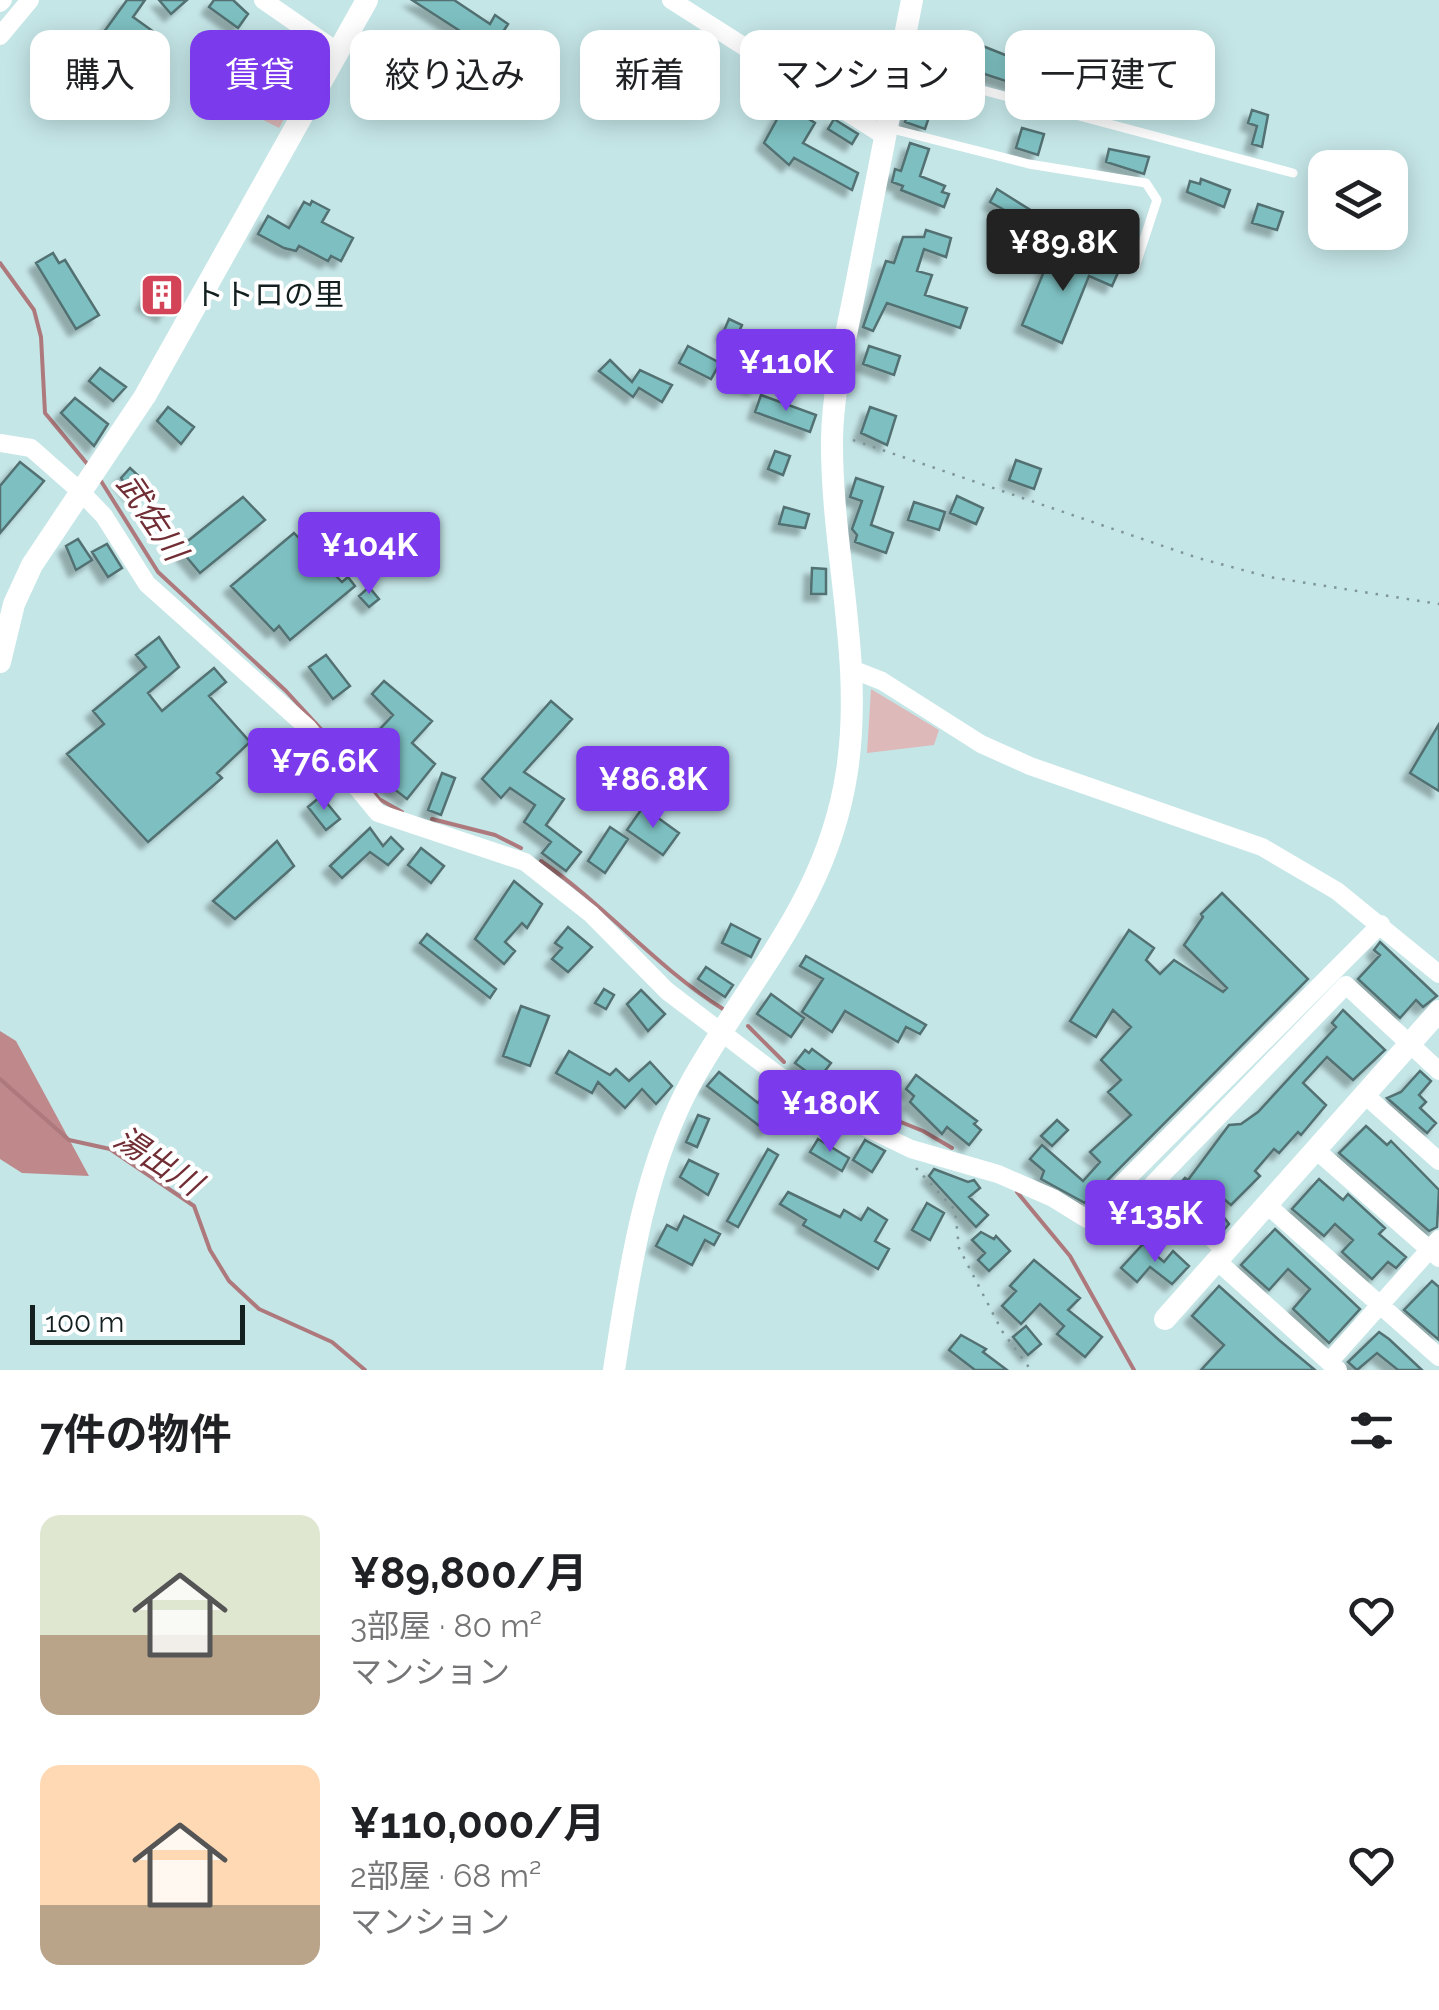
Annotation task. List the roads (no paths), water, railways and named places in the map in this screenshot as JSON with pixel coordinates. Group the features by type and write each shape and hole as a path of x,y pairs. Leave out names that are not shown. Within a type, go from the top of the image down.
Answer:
{"street":[{"path":"0,36 30,0"},
{"path":"262,0 335,50"},
{"path":"0,662 14,604 32,565 90,480 202,295 335,50 367,0"},
{"path":"671,0 887,132"},
{"path":"906,30 912,0"},
{"path":"614,1370 653,1177 672,1122 722,1033 794,926 826,854 847,771 854,670 832,435 842,358 889,120"},
{"path":"0,443 30,448 90,480 104,516 148,584 308,728 378,813 526,862 591,914 631,960 812,1102 911,1148 998,1174 1053,1198 1087,1219 1381,924"},
{"path":"854,670 882,682 981,744 1030,766 1262,846 1337,891 1439,974"},
{"path":"1316,1150 1436,1249 1380,1304 1333,1366 1153,1184 1346,985 1439,1070"},
{"path":"1165,1320 1439,1011"},
{"path":"1365,1095 1439,1161"},
{"path":"1266,1204 1439,1357"}],"lane":[{"path":"985,91 1292,174"},
{"path":"887,132 1029,164 1146,183 1157,200 1135,267"}],"waterway":[{"name":"武佐川","path":"0,263 34,310 41,337 45,413 89,466"},
{"name":"武佐川","path":"101,481 158,572 286,691 343,753"},
{"name":"武佐川","path":"352,765 379,799 402,812"},
{"name":"武佐川","path":"432,819 495,835 521,848"},
{"name":"武佐川","path":"541,861 675,974 723,1009"},
{"name":"武佐川","path":"748,1026 784,1062"},
{"name":"湯出川","path":"0,1079 69,1140 110,1149 194,1206 210,1250 229,1281 259,1309 332,1342 365,1370"},
{"name":"武佐川","path":"817,1088 923,1131 952,1148"},
{"name":"武佐川","path":"1017,1192 1070,1256 1134,1370"}],"place":[{"name":"トトロの里","path":"162,295"}]}
